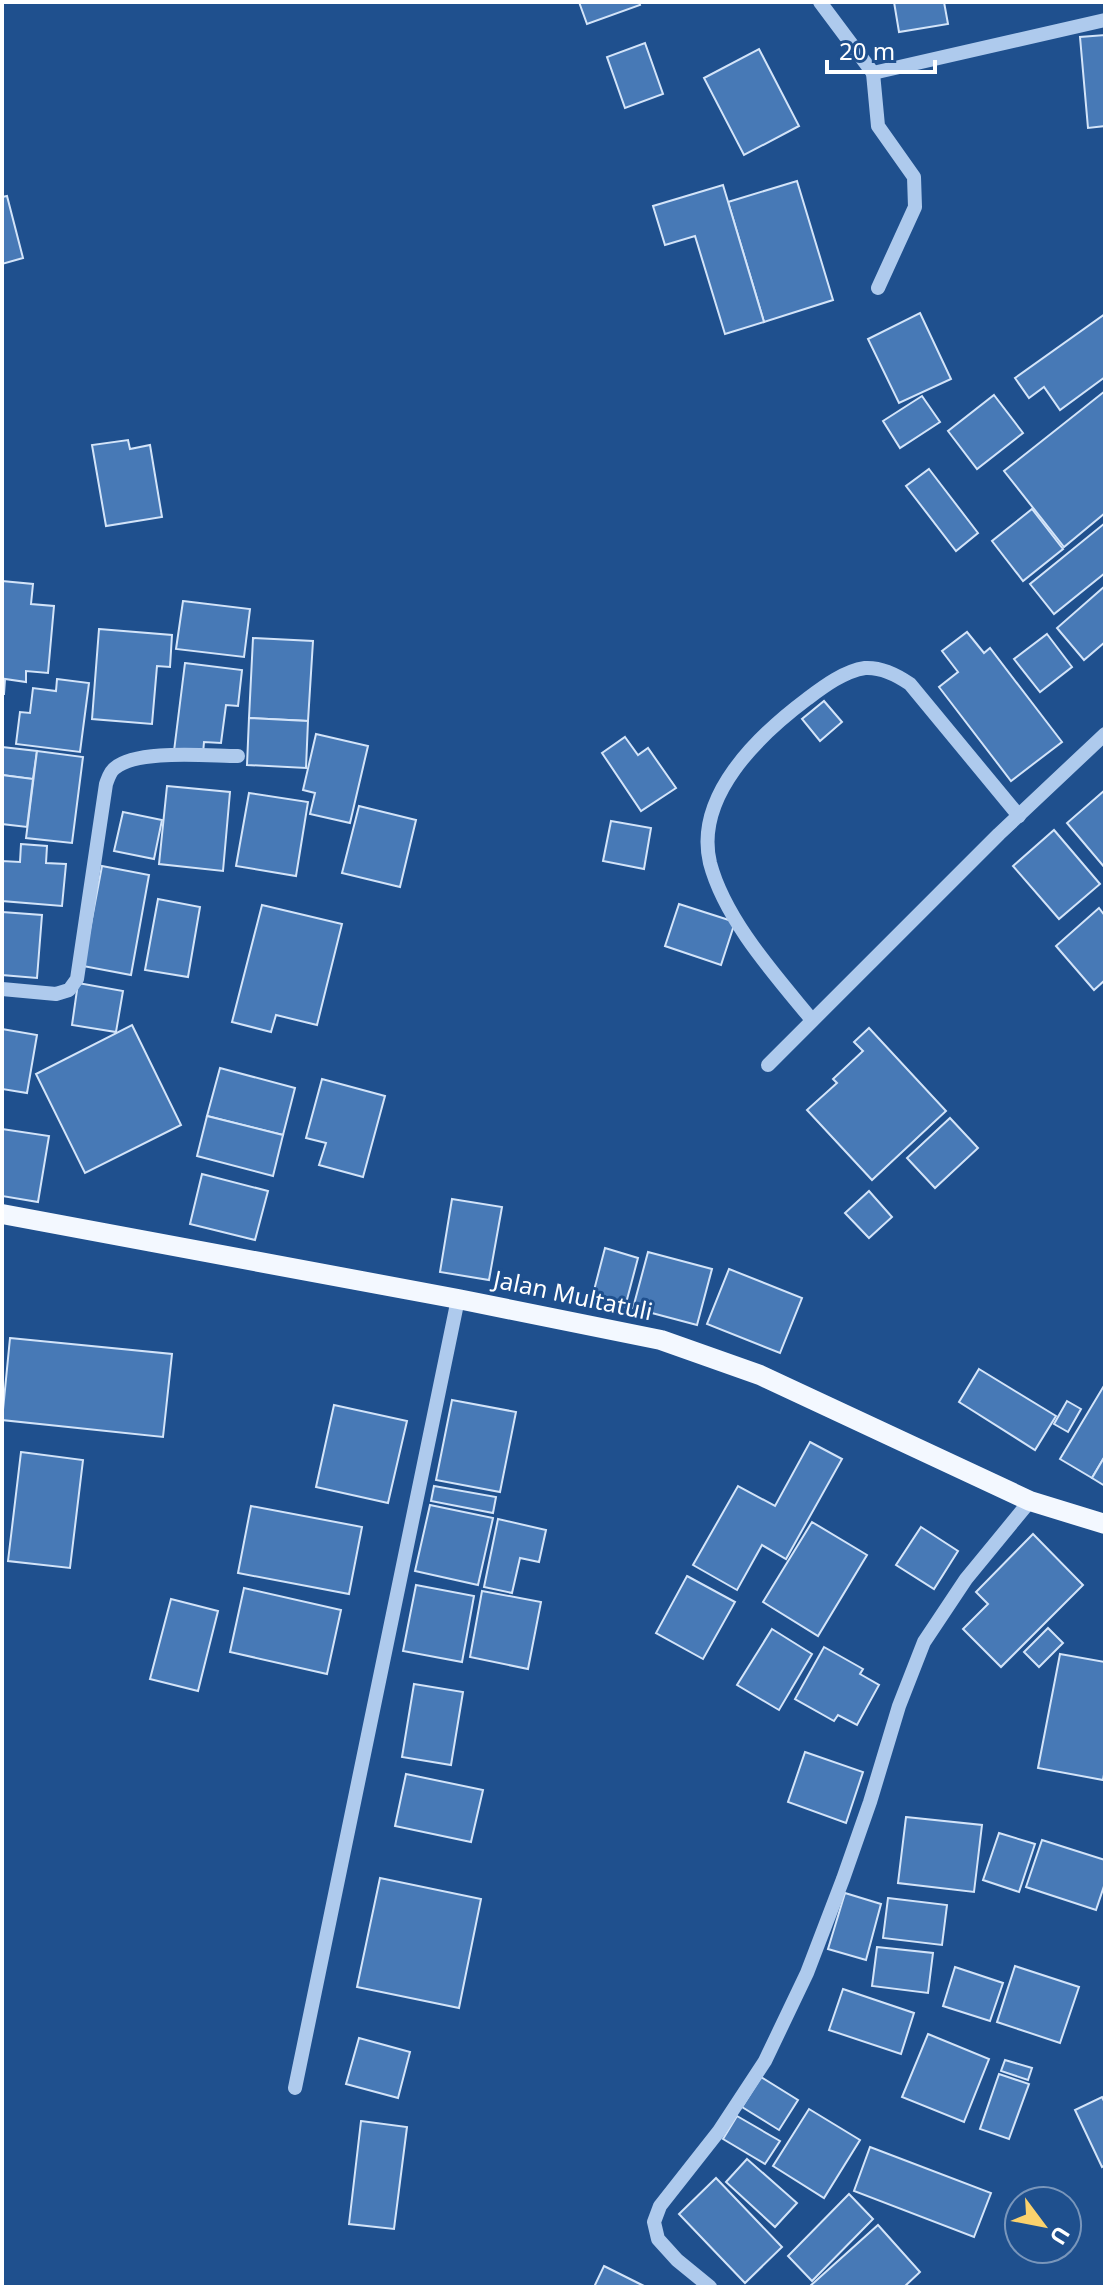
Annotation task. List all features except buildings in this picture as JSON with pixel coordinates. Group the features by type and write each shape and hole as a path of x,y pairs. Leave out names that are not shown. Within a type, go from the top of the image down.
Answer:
{"main road":[{"name":"Jalan Multatuli","path":"2,1214 661,1340 760,1375 1030,1501 1105,1524"}],"street":[{"path":"820,2 873,73 878,126 914,177 915,207 878,288"},
{"path":"873,73 1105,20"},
{"path":"812,1020 749,942 710,862 708,825 715,805 726,784 762,737 819,690 849,673 866,668 881,669 910,684 1019,816"},
{"path":"768,1065 977,855 1105,734"},
{"path":"2,989 56,994 69,990 77,979 106,784 113,769 145,756 238,756"},
{"path":"295,2088 458,1299"},
{"path":"710,2287 677,2260 658,2239 654,2222 660,2206 719,2131 765,2061 807,1973 848,1866 899,1706 924,1642 966,1579 1030,1501"}]}
